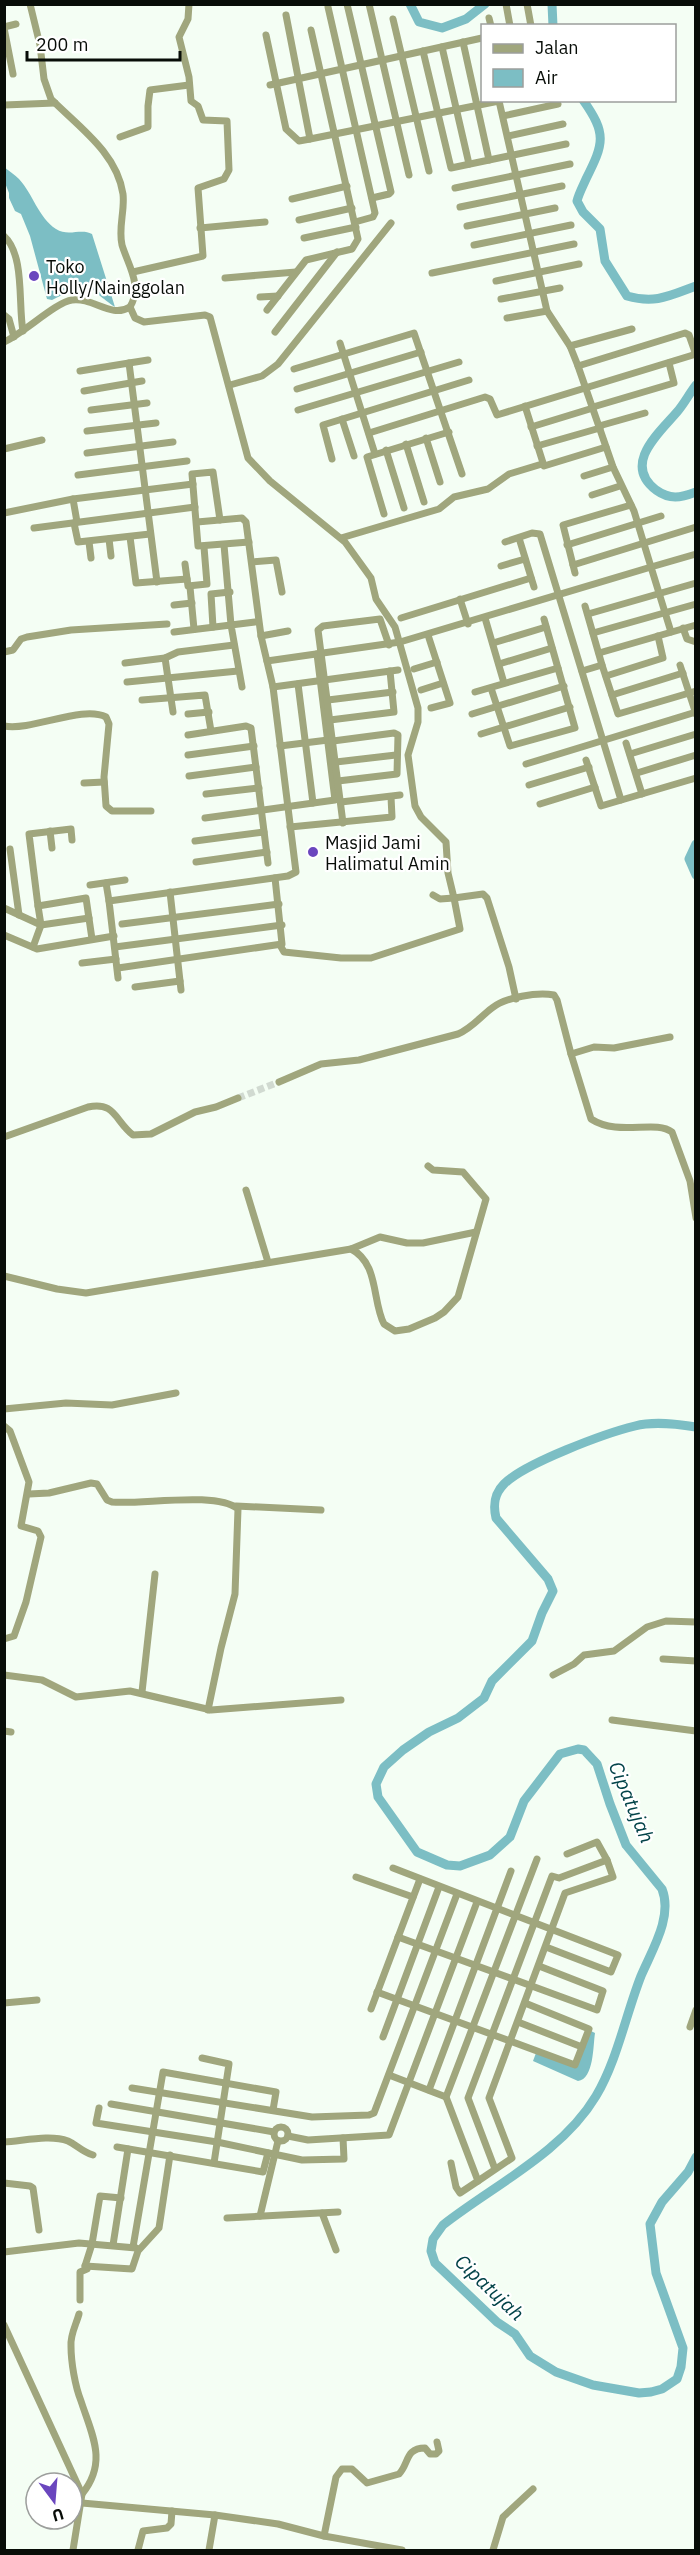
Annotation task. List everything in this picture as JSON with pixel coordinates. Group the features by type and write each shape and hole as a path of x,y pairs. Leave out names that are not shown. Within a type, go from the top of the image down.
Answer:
{"street":[{"path":"30,4 40,45 47,91 55,103 102,149 116,172 123,201 122,242 132,272 135,291 130,307 135,318 144,322 205,315 210,317 248,458 270,481 341,538 371,578 376,599 395,627 417,698 419,714 408,755 415,806 421,817 446,842 448,873 460,929 371,958 306,955 285,952 280,945"},
{"path":"132,272 200,258 205,254 200,228 198,188 224,179 228,174 229,130 226,121 201,118 198,106 191,101 179,38 188,19 189,4"},
{"path":"347,4 391,192 372,198"},
{"path":"369,4 409,176"},
{"path":"506,4 510,24"},
{"path":"526,4 531,24"},
{"path":"304,238 356,224 374,215 328,7"},
{"path":"286,15 310,139"},
{"path":"393,20 429,171"},
{"path":"14,74 5,31 16,24"},
{"path":"267,310 308,259 354,247 358,238 311,30"},
{"path":"266,35 273,84 286,129 299,141 490,102"},
{"path":"273,84 481,38"},
{"path":"463,42 489,160"},
{"path":"442,47 469,164"},
{"path":"423,51 450,167 566,144"},
{"path":"120,137 148,128 147,106 150,90 189,85"},
{"path":"500,102 518,175 547,311 570,346 578,366 620,486 638,523 670,632"},
{"path":"4,105 55,103"},
{"path":"503,116 558,104"},
{"path":"508,136 563,124"},
{"path":"455,188 570,164"},
{"path":"292,199 347,186"},
{"path":"460,207 562,186"},
{"path":"299,220 352,208"},
{"path":"467,226 555,208"},
{"path":"200,228 265,222"},
{"path":"230,385 270,372 286,356 391,223"},
{"path":"474,245 571,225"},
{"path":"4,236 11,244 18,267 19,311 23,332"},
{"path":"432,273 574,244"},
{"path":"275,333 337,252"},
{"path":"496,281 579,264"},
{"path":"225,278 296,272"},
{"path":"501,299 560,288"},
{"path":"260,297 278,296"},
{"path":"4,342 23,332 58,305 71,300 83,300 116,312 130,307"},
{"path":"507,318 547,311"},
{"path":"4,315 9,319 14,337"},
{"path":"570,346 632,329"},
{"path":"294,369 414,333 462,474"},
{"path":"369,433 487,397 496,414 694,354 688,334 578,366"},
{"path":"340,343 375,454"},
{"path":"297,389 421,352"},
{"path":"80,371 148,360"},
{"path":"298,410 459,362"},
{"path":"129,363 156,582"},
{"path":"531,427 674,382 669,363"},
{"path":"332,459 323,426 469,380"},
{"path":"84,391 142,381"},
{"path":"91,410 147,403"},
{"path":"525,406 542,464"},
{"path":"537,446 645,413"},
{"path":"342,419 354,456"},
{"path":"87,431 156,423"},
{"path":"384,514 367,458 386,450 449,432"},
{"path":"426,438 440,482"},
{"path":"4,449 42,440"},
{"path":"87,453 173,442"},
{"path":"406,444 424,502"},
{"path":"341,538 439,509 454,497 489,489 509,474 542,464 545,466 606,447"},
{"path":"386,450 404,508"},
{"path":"78,475 187,461"},
{"path":"584,476 613,467"},
{"path":"220,520 213,471 192,474 198,544 204,547 249,543"},
{"path":"4,513 73,499 193,484"},
{"path":"592,495 620,486"},
{"path":"73,499 77,541 89,542 150,534"},
{"path":"575,573 562,528 564,524 631,505"},
{"path":"34,528 195,507"},
{"path":"567,545 661,516"},
{"path":"109,901 275,878 296,872 273,687 261,636 245,519 197,522"},
{"path":"573,565 696,527"},
{"path":"505,542 538,532 540,534 621,800"},
{"path":"130,537 136,583 187,579"},
{"path":"519,538 534,587"},
{"path":"109,539 111,556"},
{"path":"89,542 92,558"},
{"path":"224,545 230,592 231,625 242,687"},
{"path":"204,547 213,627"},
{"path":"267,661 389,645 468,624 696,554"},
{"path":"501,566 525,559"},
{"path":"252,562 276,560 282,592"},
{"path":"185,564 190,586 194,627"},
{"path":"400,618 531,578"},
{"path":"190,586 206,585 208,582"},
{"path":"588,614 696,582"},
{"path":"211,594 230,592"},
{"path":"460,599 468,624"},
{"path":"174,605 192,603"},
{"path":"593,633 696,604"},
{"path":"585,606 621,722"},
{"path":"485,618 504,683"},
{"path":"205,818 335,800 318,630 323,626 380,619 389,645"},
{"path":"491,688 511,746 576,727 544,620"},
{"path":"4,652 13,650 21,639 27,637 70,630 213,627 255,622"},
{"path":"600,653 696,625"},
{"path":"493,643 546,627"},
{"path":"683,628 687,639 696,642"},
{"path":"261,636 288,631"},
{"path":"428,635 450,703 431,708"},
{"path":"606,676 663,658 658,636"},
{"path":"125,663 165,658 178,652 234,645"},
{"path":"499,664 552,648"},
{"path":"165,658 173,712"},
{"path":"414,669 436,662"},
{"path":"582,671 602,665"},
{"path":"526,764 695,713 692,692 680,665"},
{"path":"475,692 558,668"},
{"path":"273,687 398,670"},
{"path":"127,682 238,671"},
{"path":"330,720 391,713 395,709 390,671"},
{"path":"612,695 683,674"},
{"path":"323,680 328,700 330,740 336,762 341,823"},
{"path":"421,690 443,683"},
{"path":"298,684 313,802"},
{"path":"472,714 564,686"},
{"path":"328,700 393,692"},
{"path":"618,714 692,692"},
{"path":"142,700 204,694 207,697 211,731"},
{"path":"481,734 570,707"},
{"path":"188,714 208,712"},
{"path":"4,726 15,728 64,718 96,715 106,717 109,724 104,798 108,810 151,812"},
{"path":"188,735 249,726 251,729 268,863"},
{"path":"279,746 396,733 398,750 396,774 338,781"},
{"path":"630,754 696,734"},
{"path":"626,743 642,794"},
{"path":"188,754 254,746"},
{"path":"336,762 396,755"},
{"path":"637,773 696,755"},
{"path":"529,785 588,763 601,806 696,778"},
{"path":"189,776 256,767"},
{"path":"84,783 104,782"},
{"path":"540,804 595,787"},
{"path":"206,794 259,788"},
{"path":"341,802 400,795"},
{"path":"290,827 392,817 391,797"},
{"path":"33,947 41,926 29,834 71,829 72,840"},
{"path":"50,831 52,848"},
{"path":"195,841 264,832"},
{"path":"10,849 19,915"},
{"path":"196,862 267,852"},
{"path":"117,968 280,945 283,943 282,925 275,878"},
{"path":"90,885 126,880"},
{"path":"106,883 118,978"},
{"path":"170,892 181,990"},
{"path":"433,895 440,899 483,894 487,898 509,967 516,999"},
{"path":"38,906 86,898 92,939"},
{"path":"122,924 279,904"},
{"path":"4,908 41,926 89,918"},
{"path":"115,947 282,925"},
{"path":"4,935 36,949 114,936"},
{"path":"82,963 116,959"},
{"path":"135,987 180,981"},
{"path":"279,1082 321,1064 359,1060 458,1034 475,1025 494,1006 516,999 548,994 556,997 591,1119 621,1129 664,1127 672,1132 690,1181 696,1218"},
{"path":"571,1054 594,1047 614,1048 670,1037"},
{"path":"4,1137 88,1107 101,1105 110,1109 133,1135 144,1136 195,1112 238,1098"},
{"path":"351,1249 357,1252 373,1279 384,1324 391,1330 400,1331 435,1318 458,1297 485,1196 463,1172 433,1170 428,1166"},
{"path":"246,1190 268,1262"},
{"path":"4,1276 57,1289 86,1293 351,1249 380,1237 407,1243 423,1243 476,1232"},
{"path":"4,1409 66,1403 112,1405 176,1393"},
{"path":"4,1426 10,1431 28,1477 29,1494 21,1527 38,1532 41,1537 26,1602 19,1616 15,1634 12,1638 4,1639"},
{"path":"29,1494 49,1493 90,1483 97,1484 104,1496 112,1502 171,1500 321,1510"},
{"path":"208,1710 235,1594 240,1513 236,1506"},
{"path":"142,1692 155,1574"},
{"path":"553,1675 584,1655 614,1651 647,1627 666,1621 696,1622"},
{"path":"663,1659 696,1661"},
{"path":"4,1675 42,1680 76,1696 121,1691 142,1692 208,1710 341,1700"},
{"path":"612,1720 696,1731"},
{"path":"451,2163 456,2187 460,2193 512,2158 489,2098 565,1893 613,1877 597,1842 567,1854"},
{"path":"478,2181 446,2097 537,1859"},
{"path":"495,2169 468,2098 552,1876 559,1878 607,1860"},
{"path":"393,1868 618,1955 611,1972 546,1947"},
{"path":"429,2090 511,1871"},
{"path":"356,1877 414,1897"},
{"path":"371,2009 420,1879"},
{"path":"382,2037 439,1887"},
{"path":"132,2088 312,2117 369,2115 377,2109 457,1894"},
{"path":"288,2136 308,2140 389,2135 477,1902"},
{"path":"398,1937 597,2010 603,1991 539,1966"},
{"path":"377,1992 575,2065 589,2029 525,2003"},
{"path":"4,2003 37,2000"},
{"path":"690,2027 696,2010"},
{"path":"518,2022 582,2047"},
{"path":"202,2058 230,2064 214,2163"},
{"path":"85,2266 132,2269 163,2072 276,2092 273,2110"},
{"path":"389,2075 446,2097"},
{"path":"111,2104 274,2132 282,2127"},
{"path":"99,2108 96,2122 217,2142 302,2160 344,2159 343,2138"},
{"path":"282,2127 284,2112"},
{"path":"282,2127 288,2136"},
{"path":"274,2132 274,2139 278,2141 285,2140 288,2136"},
{"path":"4,2142 43,2139 69,2141 80,2151 93,2155"},
{"path":"117,2147 263,2172 278,2141"},
{"path":"113,2245 128,2149"},
{"path":"260,2216 272,2153"},
{"path":"4,2252 92,2244 137,2248 159,2228 170,2155"},
{"path":"4,2183 33,2188 39,2230"},
{"path":"80,2300 80,2272 87,2269 85,2266 92,2244 100,2196 121,2198"},
{"path":"227,2218 338,2212"},
{"path":"322,2213 336,2250"},
{"path":"79,2314 70,2347 80,2400 94,2437 97,2452 90,2484 84,2492"},
{"path":"4,2325 71,2471"},
{"path":"324,2536 336,2477 342,2469 352,2469 367,2483 375,2482 402,2472 406,2459 414,2450 425,2448 430,2454 436,2454 439,2451 437,2442"},
{"path":"493,2550 502,2517 533,2489"},
{"path":"84,2503 215,2515 278,2524 324,2536 402,2550"},
{"path":"138,2550 143,2531 167,2528 171,2524 172,2511"},
{"path":"209,2550 215,2515"},
{"path":"73,2550 77,2531"}],"water":[{"path":"4,167 19,179 40,212 56,229 92,234 115,307 91,288 74,289 52,300 47,299 30,236 21,214 15,211 9,198"},
{"path":"591,2031 595,2033 592,2061 583,2079 578,2081 533,2061 536,2053 576,2068"}],"waterway":[{"name":"Cipatujah","path":"410,4 419,22 442,28 466,19 485,4"},
{"name":"Cipatujah","path":"552,4 553,24"},
{"name":"Cipatujah","path":"584,102 596,122 600,139 596,156 577,201 583,212 600,229 605,261 627,296 654,299 670,296 696,286"},
{"name":"Cipatujah","path":"696,385 680,409 653,439 643,459 642,470 646,480 656,490 666,495 680,497 696,492"},
{"name":"Cipatujah","path":"696,844 689,859 696,875"},
{"name":"Cipatujah","path":"696,1427 658,1423 642,1424 586,1442 547,1458 504,1484 495,1500 496,1518 548,1579 553,1591 532,1641 492,1681 484,1698 458,1718 429,1732 403,1750 384,1767 376,1784 378,1797 417,1852 447,1865 460,1866 490,1855 510,1837 524,1801 560,1754 578,1749 584,1750 597,1764 626,1845 662,1889 665,1900 660,1933 641,1976 616,2053 596,2096 565,2135 526,2167 443,2225 433,2239 431,2251 435,2263 497,2322 515,2334 530,2356 556,2372 593,2385 639,2393 662,2389 677,2379 683,2348 656,2273 650,2224 662,2202 688,2172 696,2157"}],"tunnel":[{"path":"238,1098 279,1082"}],"place":[{"name":"Toko Holly/Nainggolan","path":"34,276"},
{"name":"Masjid Jami Halimatul Amin","path":"313,852"}]}
